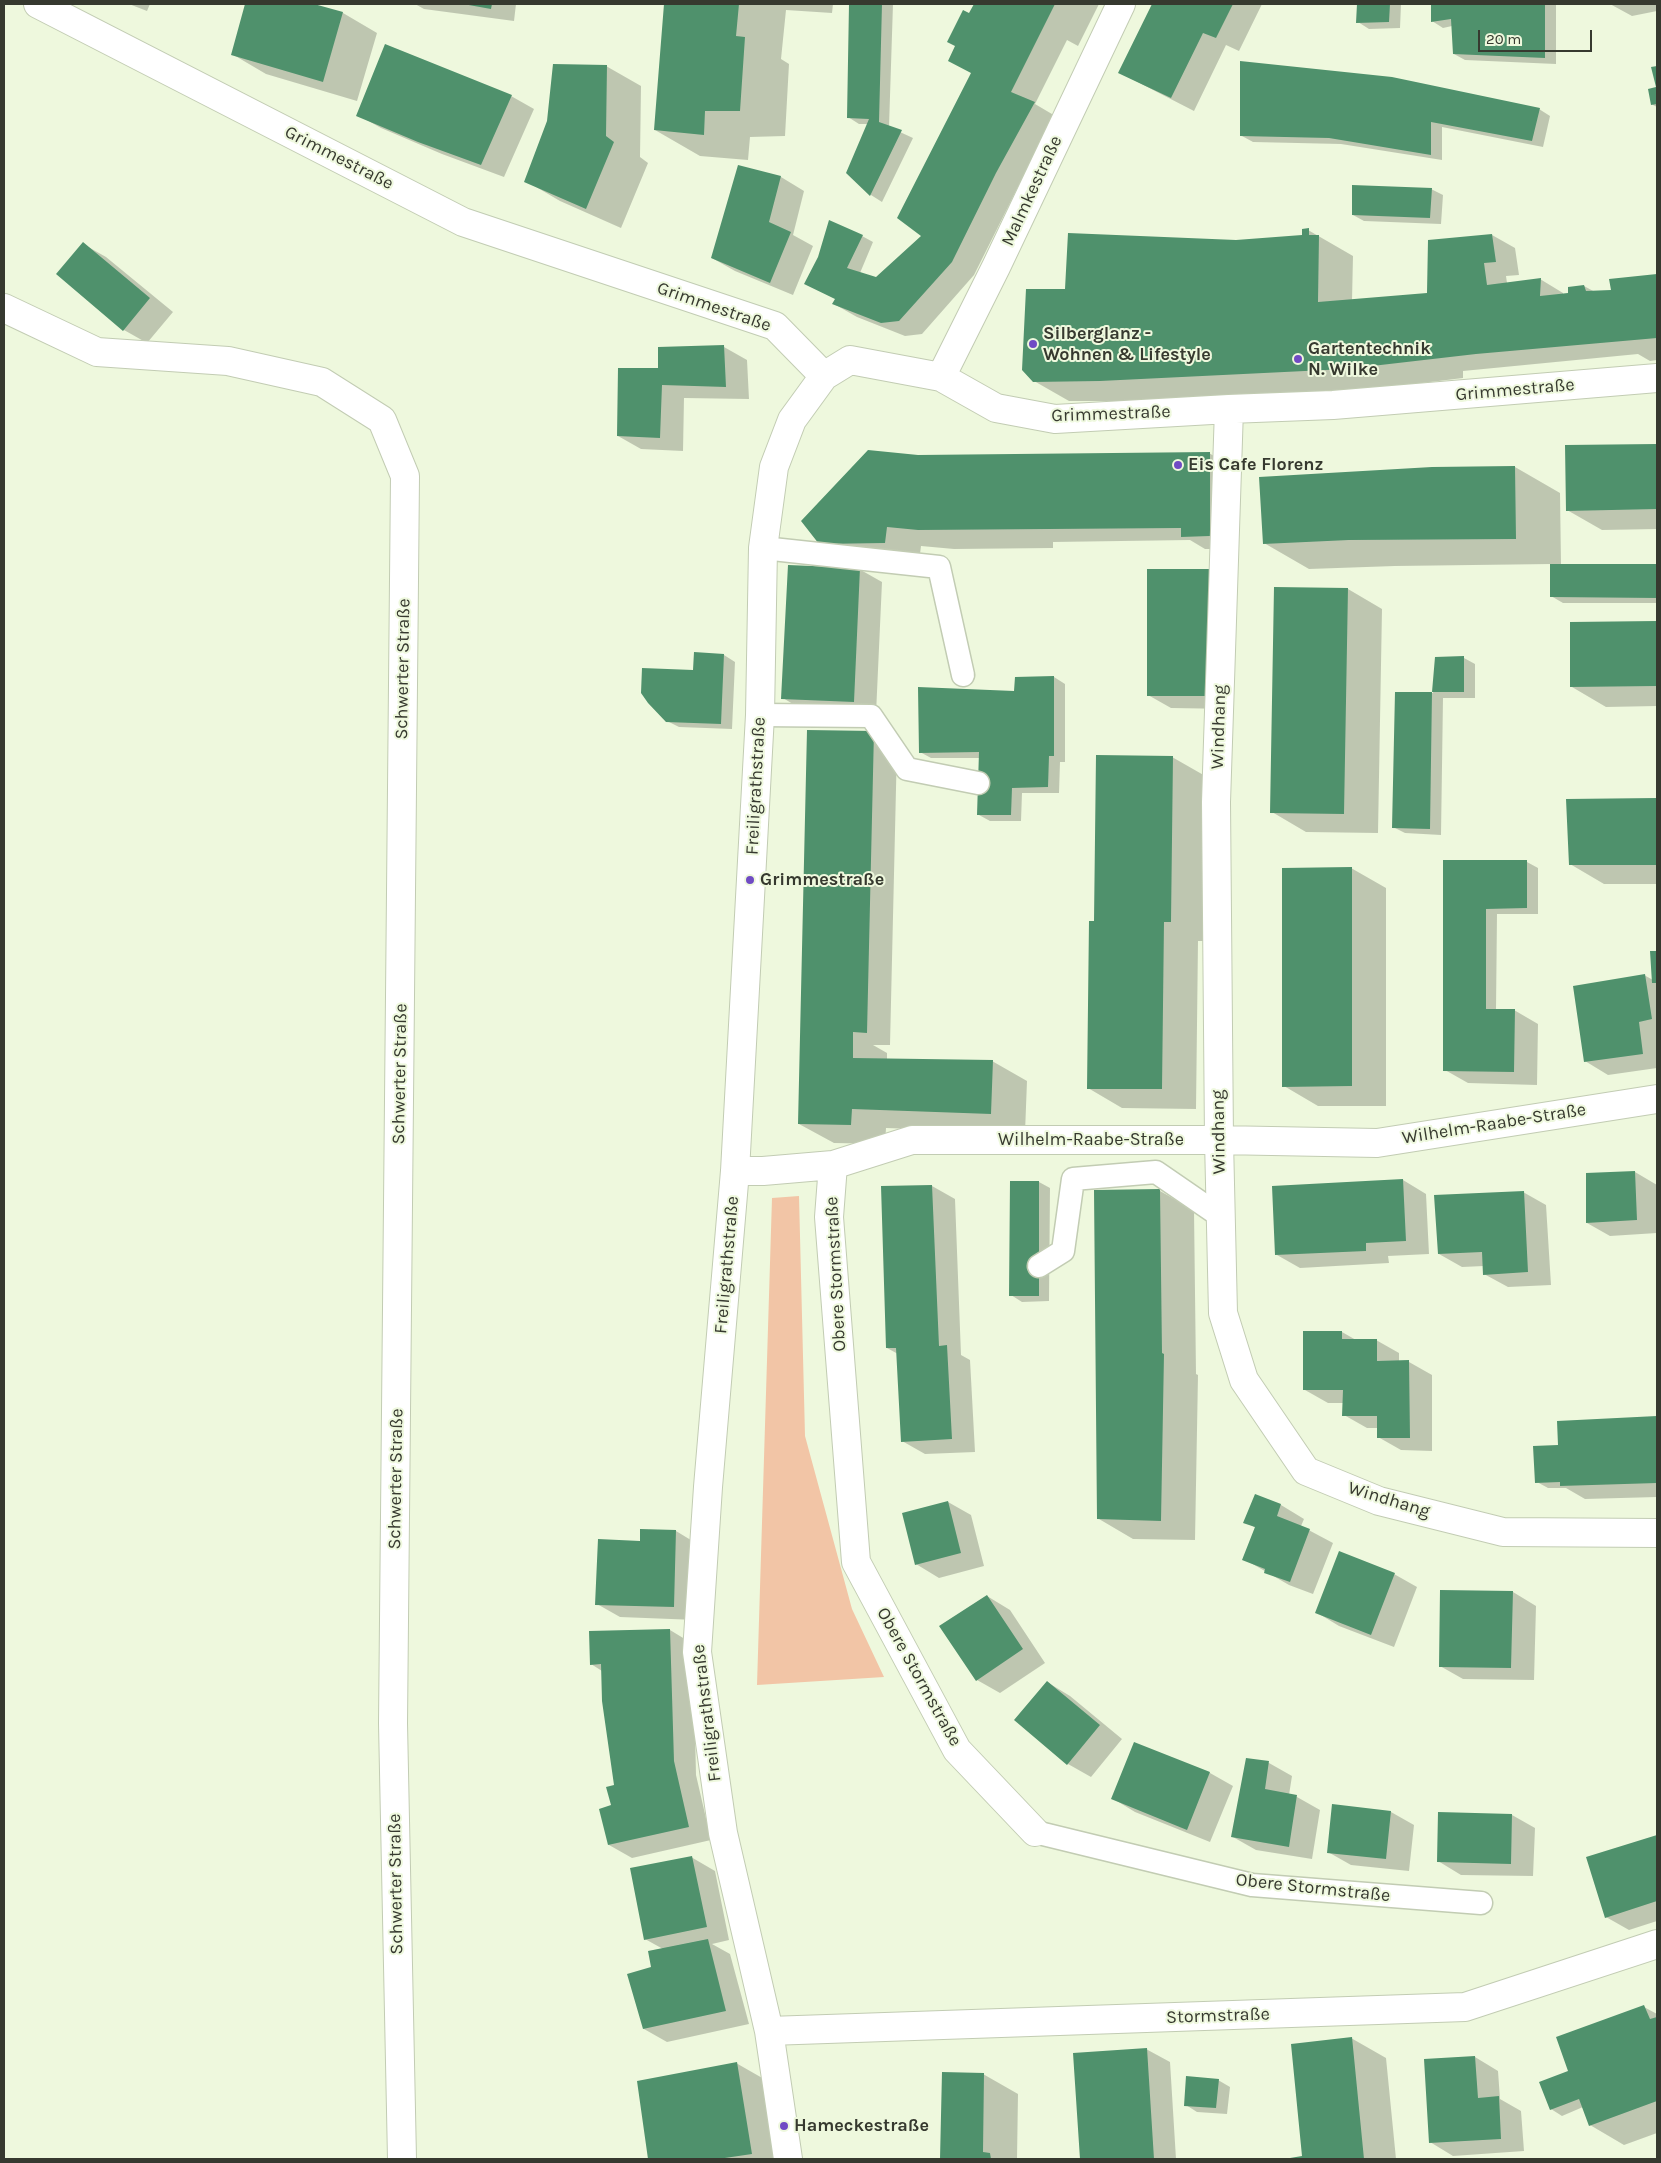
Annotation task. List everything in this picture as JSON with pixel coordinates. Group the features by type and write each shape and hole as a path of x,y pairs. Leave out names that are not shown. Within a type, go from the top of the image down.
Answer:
{"street":[{"name":"Grimmestraße","path":"38,4 463,222 775,326 824,376 850,360 941,376 996,408 1055,419 1333,405 1657,378"},
{"name":"Malmkestraße","path":"941,376 996,267 1121,4"},
{"name":"Schwerter Straße","path":"4,308 98,352 228,361 322,382 382,420 405,476 393,1723 402,2146 420,2159"},
{"name":"Freiligrathstraße","path":"788,2159 769,2031 722,1833 697,1652 708,1487 735,1170 760,715 763,548 774,467 792,420 824,376"},
{"name":"Windhang","path":"1229,409 1216,802 1220,1216 1223,1313 1244,1380 1306,1471 1379,1501 1503,1532 1657,1533"},
{"name":"Wilhelm-Raabe-Straße","path":"735,1170 763,1171 833,1165 912,1140 1219,1140 1377,1143 1657,1099"},
{"name":"Obere Stormstraße","path":"833,1165 830,1217 856,1562 957,1750 1035,1832"},
{"name":"Stormstraße","path":"769,2031 1465,2007 1657,1944"}],"lane":[{"path":"763,548 939,567 963,675"},
{"path":"760,715 871,716 907,769 978,783"},
{"path":"1038,1266 1063,1251 1073,1179 1156,1172 1220,1216"},
{"name":"Obere Stormstraße","path":"1035,1832 1252,1885 1481,1903"}],"shaded area":[{"path":"799,1196 805,1436 852,1609 884,1677 757,1685 772,1198"}],"building":[{"path":"245,4 314,4 343,12 323,82 231,55"},
{"path":"463,4 492,4 491,9"},
{"path":"664,4 739,4 736,36 745,37 740,111 705,111 704,135 654,130"},
{"path":"849,4 882,4 879,122 902,130 870,196 846,173 869,119 847,118"},
{"path":"974,4 1055,4 1011,92 1035,102 996,173 952,262 899,321 881,323 832,304 835,299 804,284 818,257 829,220 863,235 847,268 876,277 921,236 897,218 971,73 948,61 955,46 947,42 963,10 969,13"},
{"path":"1152,4 1233,4 1216,38 1203,33 1171,98 1118,73"},
{"path":"1357,4 1390,4 1389,22 1356,23"},
{"path":"1431,4 1545,4 1545,58 1453,54 1451,19 1431,22"},
{"path":"385,44 512,95 481,165 418,142 356,116"},
{"path":"1240,61 1392,77 1540,108 1532,141 1431,122 1431,155 1329,138 1240,136"},
{"path":"553,64 607,65 606,136 614,142 586,209 524,182 547,121"},
{"path":"1657,66 1657,104 1651,105 1648,89 1656,87 1651,67"},
{"path":"738,165 781,176 769,222 791,232 770,283 711,258"},
{"path":"1352,185 1432,188 1430,218 1352,215"},
{"path":"1309,228 1309,235 1319,235 1318,302 1427,293 1428,240 1492,234 1496,262 1484,263 1487,285 1541,278 1540,296 1568,293 1568,287 1584,285 1586,291 1611,290 1609,279 1657,274 1657,338 1476,354 1346,369 1100,381 1033,382 1022,370 1026,289 1065,289 1068,233 1236,240 1302,235 1302,229"},
{"path":"83,242 150,298 123,331 56,274"},
{"path":"724,345 726,387 662,385 660,438 617,436 618,368 658,368 658,347"},
{"path":"1657,444 1657,509 1566,511 1565,445"},
{"path":"868,450 918,455 1210,452 1210,536 1181,537 1181,528 918,530 887,527 885,543 819,544 801,521"},
{"path":"1515,466 1516,539 1349,540 1263,544 1259,477 1432,467"},
{"path":"1550,564 1657,564 1657,598 1550,597"},
{"path":"788,565 860,568 854,702 781,699"},
{"path":"1147,569 1210,569 1209,696 1147,696"},
{"path":"1274,587 1348,588 1344,814 1270,813"},
{"path":"1657,621 1657,686 1570,687 1570,622"},
{"path":"694,652 724,654 721,724 666,722 641,693 642,668 693,670"},
{"path":"1464,656 1464,692 1432,692 1435,657"},
{"path":"1054,676 1054,756 1049,756 1048,787 1012,788 1011,815 977,815 979,752 919,753 918,687 1014,691 1015,677"},
{"path":"1395,692 1432,692 1430,829 1392,828"},
{"path":"807,730 874,731 867,1033 853,1032 853,1058 993,1060 991,1114 852,1109 851,1125 798,1124"},
{"path":"1096,755 1173,756 1171,922 1164,922 1162,1089 1087,1089 1089,921 1094,921"},
{"path":"1657,798 1657,865 1569,865 1566,799"},
{"path":"1443,860 1527,860 1527,908 1486,909 1486,1009 1515,1009 1514,1072 1443,1071"},
{"path":"1352,867 1352,1086 1282,1087 1282,868"},
{"path":"1650,951 1657,951 1657,983 1652,983"},
{"path":"1645,974 1652,1019 1639,1022 1643,1054 1584,1062 1573,986"},
{"path":"1635,1171 1637,1220 1586,1223 1586,1173"},
{"path":"1403,1179 1406,1241 1366,1243 1366,1251 1275,1255 1272,1186"},
{"path":"1010,1181 1039,1181 1039,1296 1009,1296"},
{"path":"932,1185 939,1346 947,1345 952,1439 901,1442 896,1348 886,1348 881,1186"},
{"path":"1160,1189 1162,1353 1164,1354 1161,1521 1097,1519 1094,1190"},
{"path":"1524,1191 1528,1272 1483,1275 1482,1252 1438,1254 1434,1195"},
{"path":"1303,1331 1342,1331 1342,1339 1377,1339 1377,1361 1409,1360 1410,1438 1377,1438 1377,1416 1342,1416 1343,1390 1303,1390"},
{"path":"1657,1416 1657,1483 1560,1486 1560,1482 1535,1483 1533,1446 1558,1445 1557,1421"},
{"path":"1255,1494 1281,1504 1277,1516 1310,1529 1290,1582 1264,1573 1265,1569 1242,1560 1255,1527 1243,1523"},
{"path":"948,1501 961,1553 915,1565 902,1513"},
{"path":"640,1529 676,1530 674,1607 595,1605 598,1539 640,1541"},
{"path":"1339,1551 1395,1573 1371,1635 1315,1613"},
{"path":"1440,1590 1513,1591 1511,1668 1439,1667"},
{"path":"987,1595 1023,1649 976,1681 939,1626"},
{"path":"670,1629 674,1761 689,1827 608,1845 599,1809 611,1805 606,1787 614,1785 602,1701 601,1664 590,1665 589,1631"},
{"path":"1047,1681 1100,1725 1067,1765 1014,1720"},
{"path":"1134,1742 1210,1772 1187,1830 1111,1799"},
{"path":"1246,1758 1269,1761 1265,1789 1297,1795 1289,1847 1231,1837"},
{"path":"1332,1804 1391,1811 1386,1859 1327,1853"},
{"path":"1438,1812 1512,1814 1511,1864 1437,1862"},
{"path":"1657,1835 1657,1901 1605,1918 1586,1857"},
{"path":"692,1856 707,1927 644,1940 630,1868"},
{"path":"708,1939 726,2011 643,2029 627,1974 651,1967 648,1951"},
{"path":"1644,2005 1650,2019 1657,2017 1657,2101 1589,2126 1579,2099 1550,2110 1539,2082 1568,2071 1556,2037"},
{"path":"1352,2037 1364,2159 1284,2159 1302,2156 1291,2044"},
{"path":"1147,2048 1154,2159 1080,2159 1073,2053"},
{"path":"1475,2056 1478,2098 1499,2096 1501,2139 1429,2143 1424,2059"},
{"path":"737,2062 752,2154 718,2159 648,2159 637,2081"},
{"path":"942,2072 984,2073 983,2152 990,2153 991,2159 940,2159"},
{"path":"1186,2076 1219,2079 1216,2108 1184,2106"}],"place":[{"name":"Silberglanz - Wohnen & Lifestyle","path":"1033,344"},
{"name":"Gartentechnik N. Wilke","path":"1298,359"},
{"name":"Eis Cafe Florenz","path":"1178,465"},
{"name":"Grimmestraße","path":"750,880"},
{"name":"Hameckestraße","path":"784,2126"}]}
